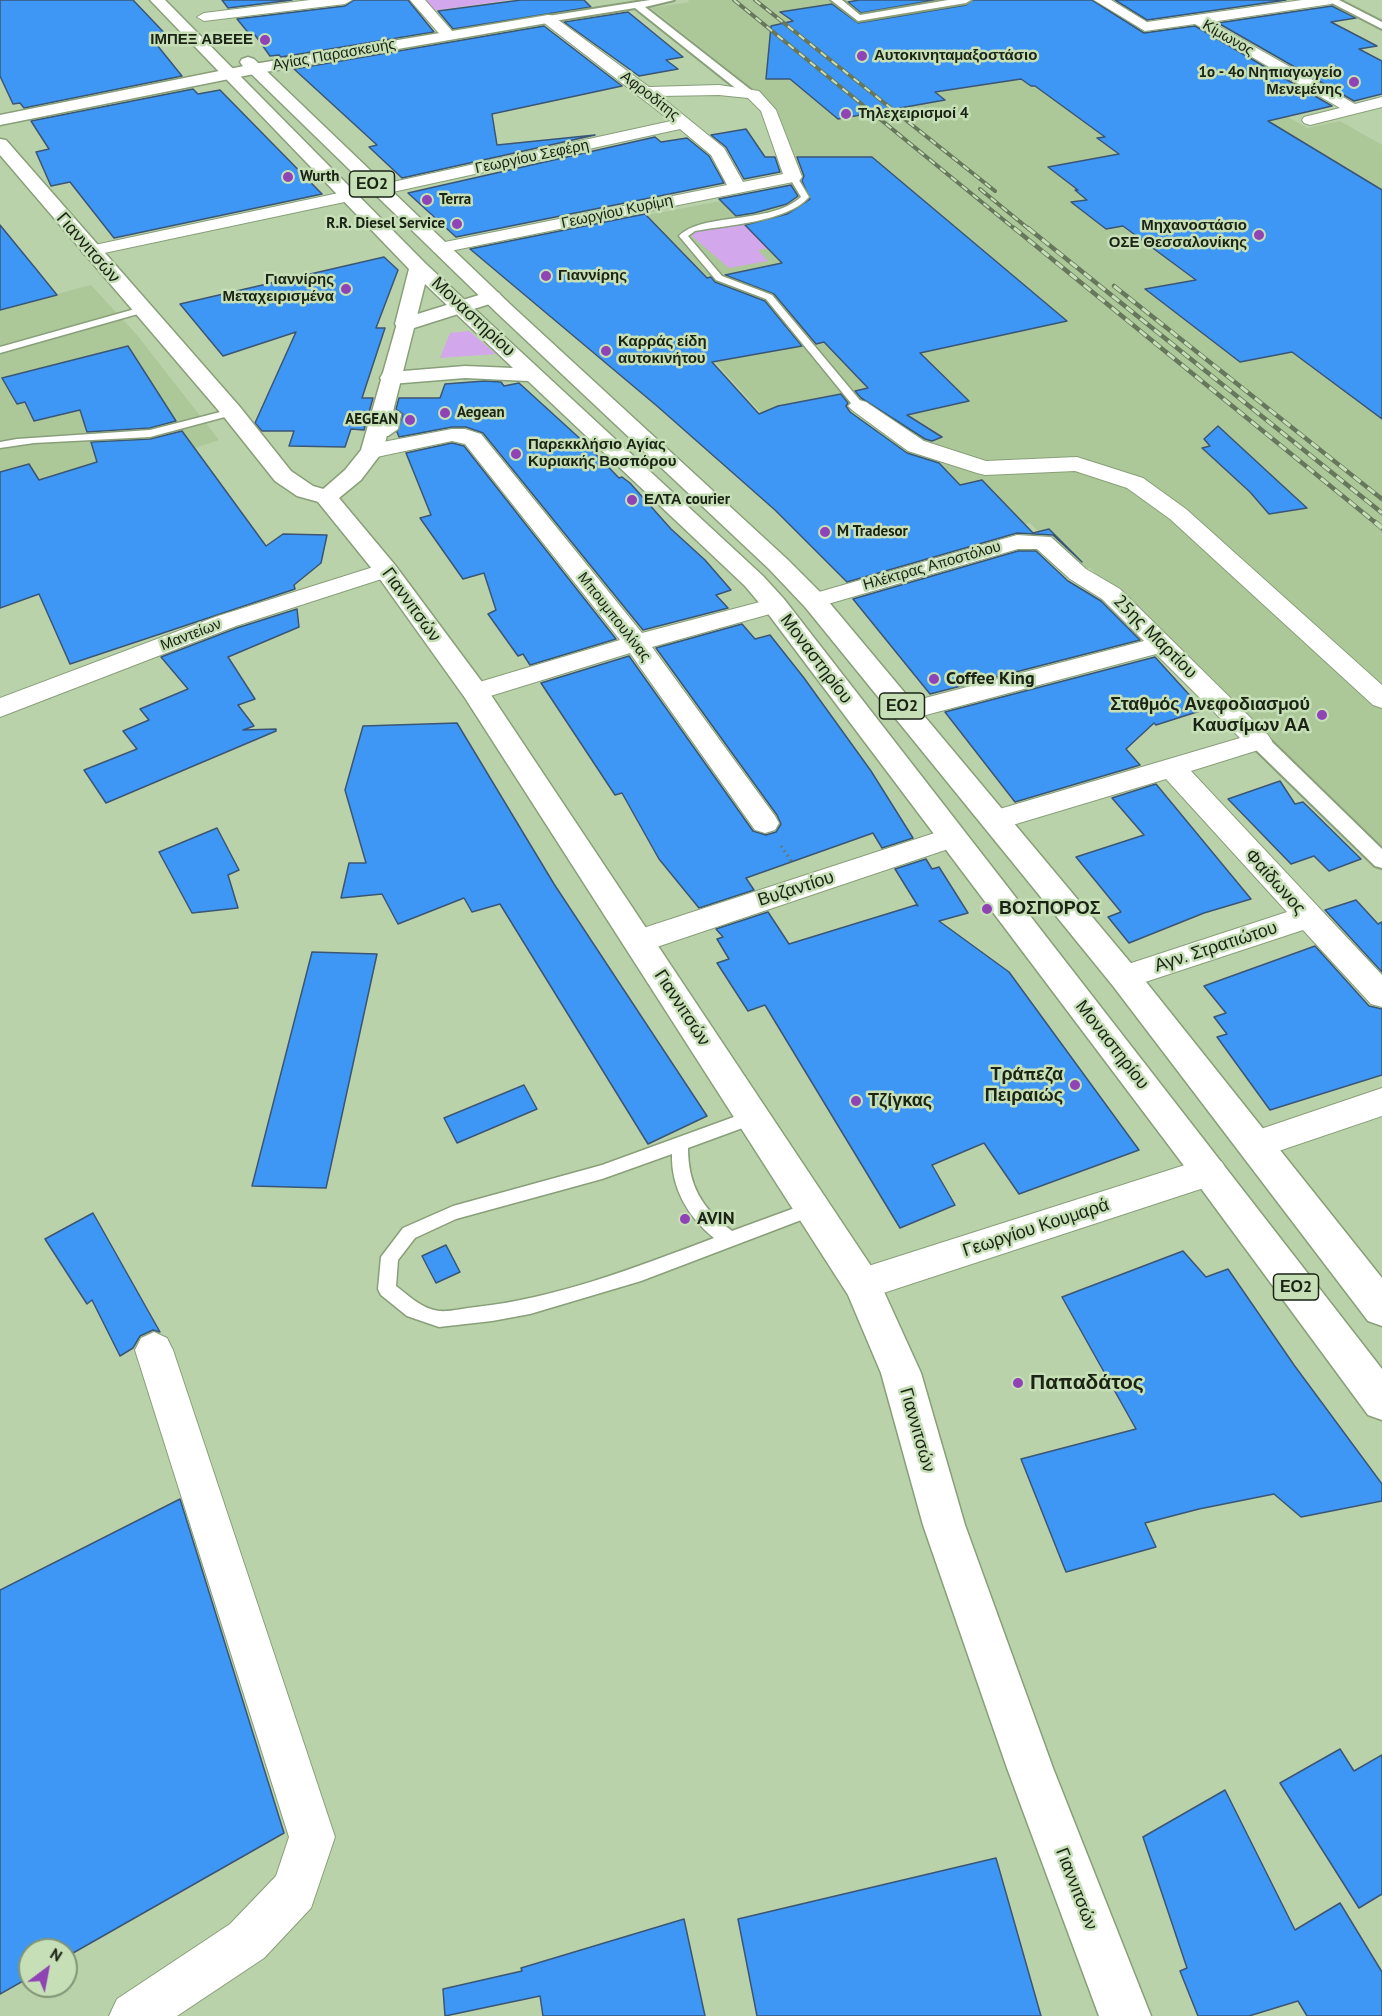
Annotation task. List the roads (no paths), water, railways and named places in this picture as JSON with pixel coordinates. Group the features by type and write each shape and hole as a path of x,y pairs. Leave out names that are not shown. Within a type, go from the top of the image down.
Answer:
{"main road":[{"name":"Μοναστηρίου","path":"157,0 419,268 469,312 754,581 775,605 1210,1172 1382,1401"},
{"path":"200,12 221,34"},
{"name":"Αγίας Παρασκευής","path":"0,120 254,69 548,19"},
{"name":"Μοναστηρίου","path":"237,51 379,190 778,564 814,601 1124,977 1382,1308"},
{"name":"Γιαννιτσών","path":"0,144 90,251 232,412 283,476 305,490 326,496 386,570 475,692 862,1284 901,1373 944,1525 1030,1768 1125,2016"},
{"path":"326,496 353,475 378,443 391,378 419,268"},
{"path":"403,332 498,303"},
{"path":"391,378 465,372 536,375"}],"street":[{"path":"200,12 345,0"},
{"path":"417,0 448,35"},
{"name":"Αγίας Παρασκευής","path":"548,19 669,0"},
{"path":"836,0 858,18 966,0"},
{"path":"1101,0 1145,27 1331,0 1382,26"},
{"path":"1216,0 1240,13"},
{"path":"638,5 747,92 757,96 768,110 793,177"},
{"name":"Αφροδίτης","path":"548,19 645,92 719,153 737,187"},
{"name":"Κίμωνος","path":"1196,20 1353,109"},
{"path":"645,92 747,92"},
{"path":"1310,120 1382,102"},
{"name":"Γεωργίου Σεφέρη","path":"379,190 684,123"},
{"name":"Γεωργίου Κυρίμη","path":"440,248 793,177"},
{"path":"90,251 348,196"},
{"path":"859,406 916,446 985,468 1077,464 1135,483 1178,514 1382,699"},
{"name":"Μπουμπουλίνας","path":"378,443 452,435 470,437 636,643 765,824"},
{"name":"Ηλέκτρας Αποστόλου","path":"814,601 1017,542 1036,540 1050,547"},
{"name":"25ης Μαρτίου","path":"1050,547 1078,574 1111,594 1382,861"},
{"name":"Μαντείων","path":"0,708 227,621 386,570"},
{"path":"475,692 636,643 775,605"},
{"path":"907,711 1163,644"},
{"path":"996,820 1259,741"},
{"name":"Φαίδωνος","path":"1171,767 1307,917 1382,995"},
{"name":"Βυζαντίου","path":"639,941 953,837"},
{"name":"Αγν. Στρατιώτου","path":"1124,977 1307,917"},
{"path":"1255,1145 1382,1102"},
{"name":"Γεωργίου Κουμαρά","path":"862,1284 1210,1172"},
{"path":"134,2016 247,1941 294,1891 312,1837 154,1350"}],"lane":[{"path":"793,177 805,197 801,203 772,213 692,229 683,236 719,278 768,297 859,406"},
{"path":"0,350 142,310"},
{"path":"0,446 37,440 158,433 232,412"},
{"path":"378,443 393,429 396,414 390,412"},
{"path":"753,1117 602,1172 453,1213 409,1233 390,1257 387,1289 413,1310 439,1319 530,1306 641,1273 811,1209"},
{"path":"680,1145 679,1163 682,1182 690,1200 714,1229 730,1240"}],"railway":[{"path":"734,0 1016,230"},
{"path":"755,0 995,191"},
{"path":"980,189 1030,230"},
{"path":"1014,228 1377,524"},
{"path":"1028,228 1382,513"},
{"path":"1114,286 1382,499"},
{"path":"1375,522 1382,528"}],"place":[{"name":"ΙΜΠΕΞ ΑΒΕΕΕ","path":"265,40"},
{"name":"Αυτοκινηταμαξοστάσιο","path":"862,56"},
{"name":"1o - 4o Νηπιαγωγείο Μενεμένης","path":"1354,82"},
{"name":"Τηλεχειρισμοί 4","path":"846,114"},
{"name":"Wurth","path":"288,177"},
{"name":"Terra","path":"427,200"},
{"name":"R.R. Diesel Service","path":"457,224"},
{"name":"Μηχανοστάσιο ΟΣΕ Θεσσαλονίκης","path":"1259,235"},
{"name":"Γιαννίρης","path":"546,276"},
{"name":"Γιαννίρης Μεταχειρισμένα","path":"346,289"},
{"name":"Καρράς είδη αυτοκινήτου","path":"606,351"},
{"name":"Aegean","path":"445,413"},
{"name":"AEGEAN","path":"410,420"},
{"name":"Παρεκκλήσιο Αγίας Κυριακής Βοσπόρου","path":"516,454"},
{"name":"ΕΛΤΑ courier","path":"632,500"},
{"name":"M Tradesor","path":"825,532"},
{"name":"Coffee King","path":"934,679"},
{"name":"Σταθμός Ανεφοδιασμού Καυσίμων ΑΑ","path":"1322,715"},
{"name":"ΒΟΣΠΟΡΟΣ","path":"987,909"},
{"name":"Τράπεζα Πειραιώς","path":"1075,1085"},
{"name":"Τζίγκας","path":"856,1101"},
{"name":"AVIN","path":"685,1219"},
{"name":"Παπαδάτος","path":"1018,1383"}]}
